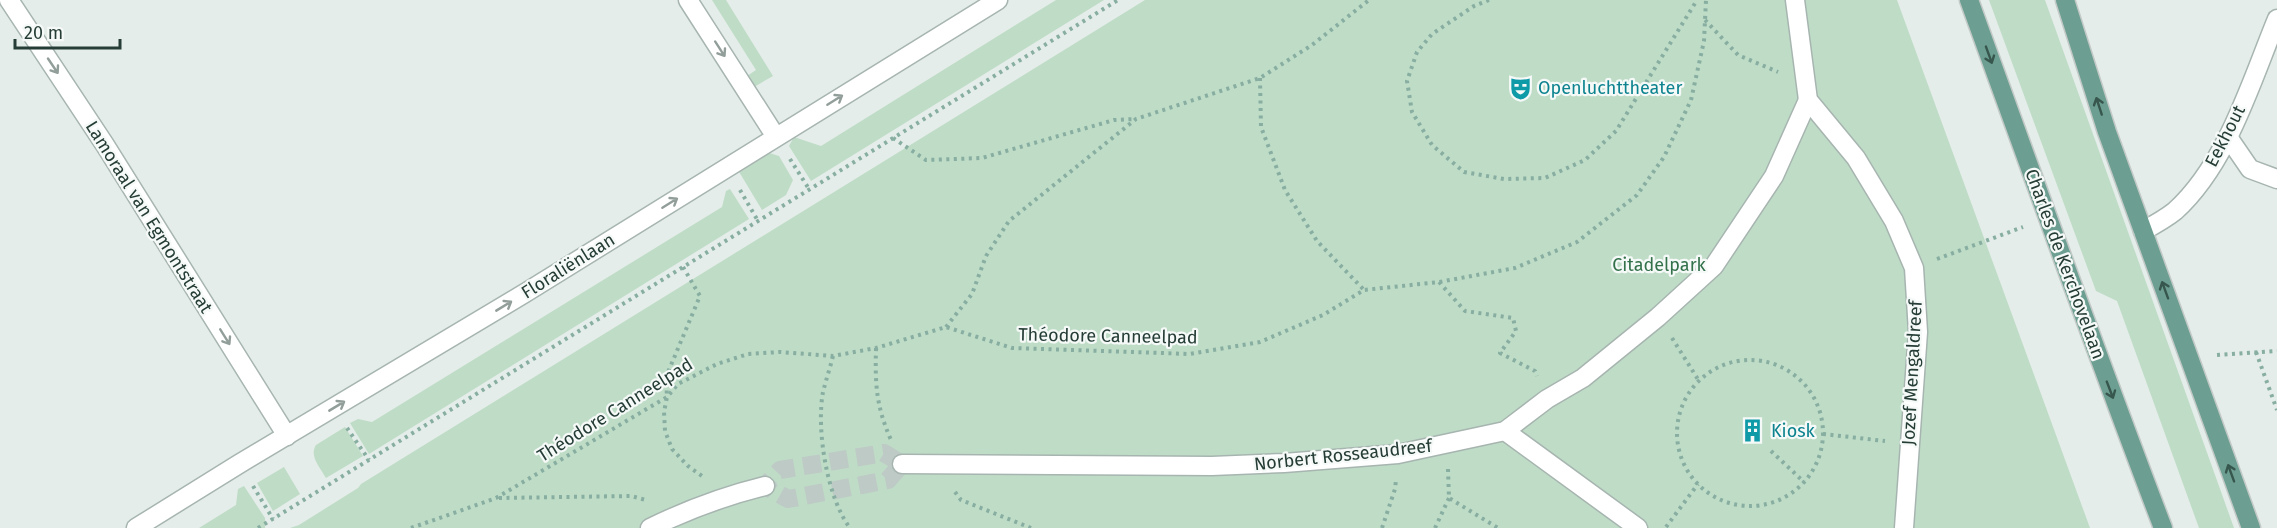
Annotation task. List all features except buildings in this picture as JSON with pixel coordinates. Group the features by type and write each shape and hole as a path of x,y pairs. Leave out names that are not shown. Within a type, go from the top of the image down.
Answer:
{"main road":[{"name":"Charles de Kerchovelaan","path":"1969,0 2049,218 2082,316 2163,528"},
{"path":"2065,0 2107,132 2251,528"}],"street":[{"name":"Lamoraal van Egmontstraat","path":"9,0 105,146 287,436"},
{"path":"688,0 776,136"},
{"name":"Floraliënlaan","path":"136,528 525,293 998,0"},
{"path":"1795,0 1807,92"},
{"name":"Eekhout","path":"2143,231 2174,212 2196,188 2228,137 2277,19"},
{"name":"Jozef Mengaldreef","path":"1807,92 1856,158 1894,221 1914,268 1918,332 1908,443 1904,528"},
{"name":"Norbert Rosseaudreef","path":"902,464 1212,466 1284,463 1398,454 1506,431 1547,399 1583,378 1658,317 1714,266 1774,177 1807,92"},
{"path":"2228,137 2250,169 2277,179"},
{"path":"1506,431 1638,528"},
{"path":"650,528 683,512 728,495 765,486"}],"path":[{"path":"258,528 1118,0"},
{"path":"893,138 927,160 982,158 1114,120 1136,119 1260,78 1312,45 1369,0"},
{"path":"1489,0 1474,6 1432,34 1417,52 1407,81 1412,112 1432,145 1464,172 1504,179 1545,178 1585,160 1616,131 1697,0"},
{"name":"Théodore Canneelpad","path":"411,528 496,498 667,397 678,384 717,364 748,354 780,352 833,356 876,348 946,327 1012,348 1190,354 1260,342 1323,315 1364,290 1439,282 1515,268 1576,242 1637,195 1664,157 1690,100 1704,41 1706,0"},
{"path":"1705,20 1738,55 1807,92"},
{"path":"1260,78 1261,127 1285,190 1317,241 1364,290"},
{"path":"946,327 972,294 986,256 1009,221 1136,119"},
{"path":"776,136 809,189"},
{"path":"727,167 758,221"},
{"path":"1914,268 2049,218"},
{"path":"682,267 699,296 666,377 665,431 672,449 688,466 728,495"},
{"path":"1439,282 1465,311 1513,318 1516,331 1500,353 1535,371 1547,399"},
{"path":"1658,317 1699,381"},
{"path":"876,348 875,381 880,416 902,464"},
{"path":"2189,357 2277,351"},
{"path":"2256,352 2277,410"},
{"path":"833,356 823,395 822,443 832,492 850,528"},
{"path":"1751,360 1770,363 1787,370 1802,382 1814,397 1821,415 1823,434 1821,452 1815,468 1804,482 1789,495 1771,503 1752,506 1732,504 1714,496 1698,484 1686,469 1679,452 1677,432 1680,413 1687,396 1699,381 1714,369 1732,362 1751,360"},
{"path":"334,408 369,460"},
{"path":"1823,434 1908,443"},
{"path":"1435,528 1449,498 1448,444"},
{"path":"1771,451 1804,482"},
{"path":"1382,528 1395,489 1398,454"},
{"path":"239,464 273,519"},
{"path":"1665,528 1698,484"},
{"path":"496,498 631,496 683,512"},
{"path":"1449,498 1498,528"},
{"path":"961,500 1031,528"}],"green space":[{"path":"712,0 726,0 773,76 754,87 747,76 756,70"},
{"path":"1056,0 1104,0 811,181 789,146 794,137 821,146"},
{"name":"Citadelpark","path":"1145,0 1897,0 2090,528 290,528 299,525 361,484"},
{"path":"1989,0 2045,0 2234,528 2199,528 2117,301 2096,291"},
{"path":"766,152 779,156 793,180 786,195 762,210 738,170"},
{"path":"730,189 749,219 369,454 350,423 358,419 372,422 722,207 726,191"},
{"path":"345,427 363,456 326,478 316,462 314,449 316,445"},
{"path":"284,467 300,494 273,511 257,483"},
{"path":"244,486 265,518 265,528 199,528 236,505 238,489"}],"tunnel":[{"path":"884,453 902,464 888,480 788,499 765,486 780,470 884,453"}],"place":[{"name":"Openluchttheater","path":"1520,88"},
{"name":"Kiosk","path":"1753,431"}]}
